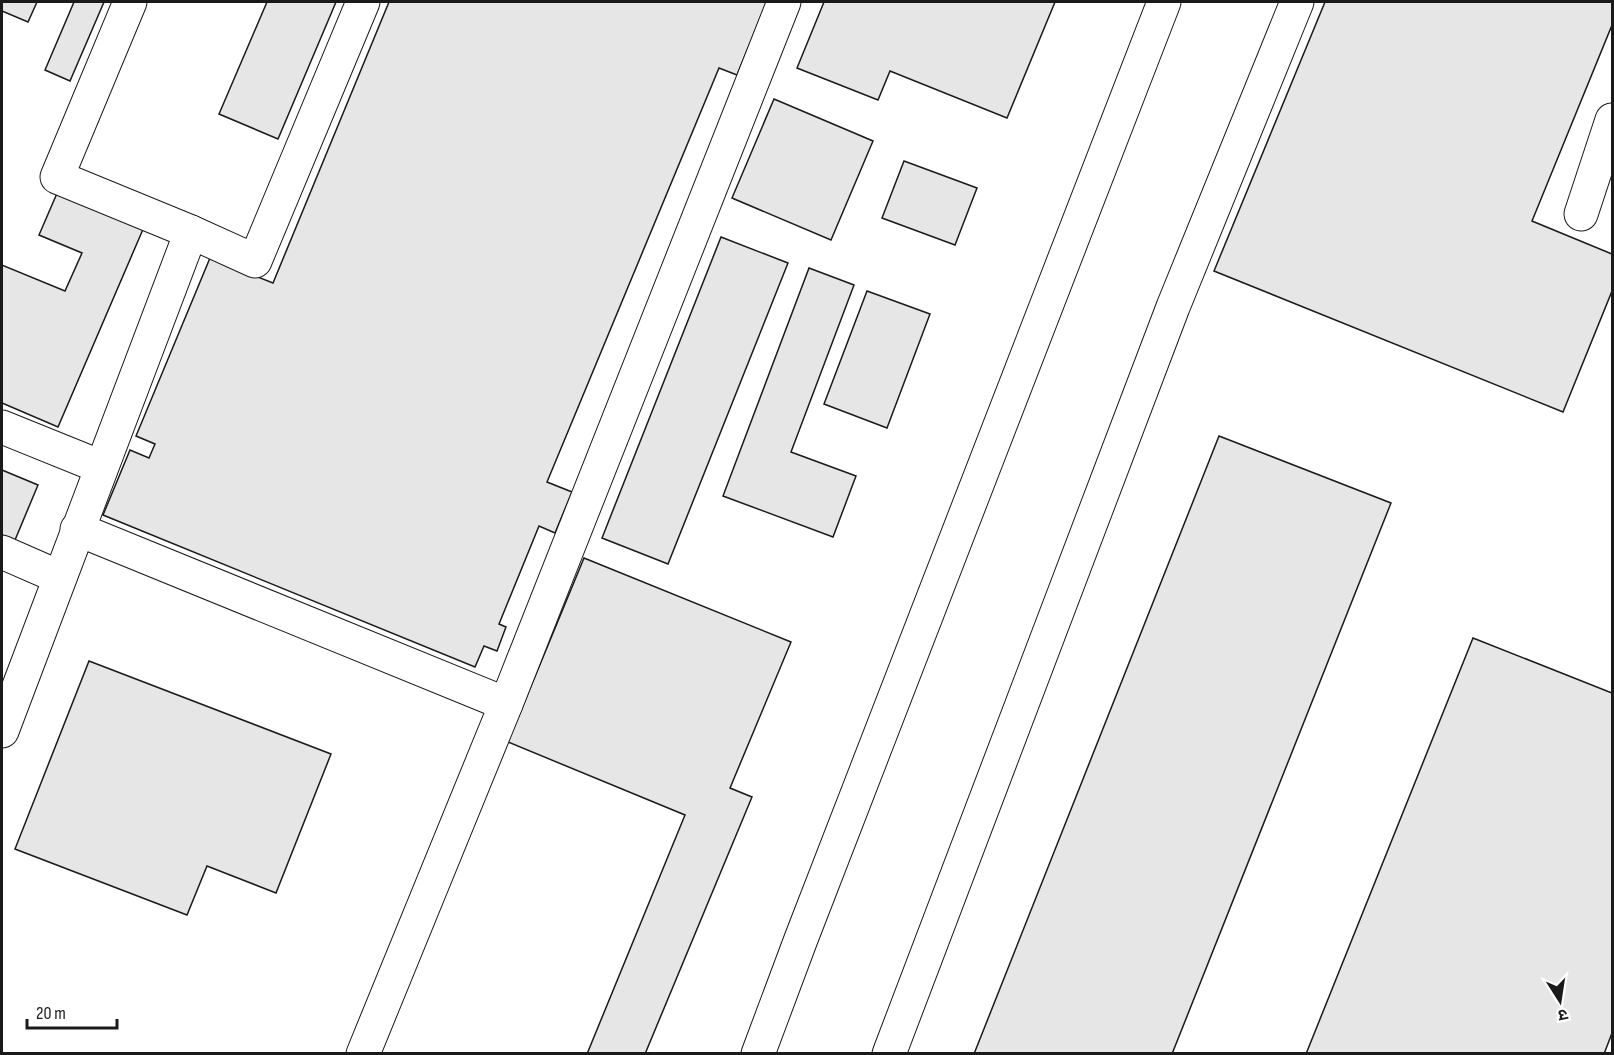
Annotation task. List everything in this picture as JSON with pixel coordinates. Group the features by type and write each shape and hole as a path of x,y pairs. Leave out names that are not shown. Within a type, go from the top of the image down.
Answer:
{"street":[{"path":"130,2 57,177 255,261 363,2"},
{"path":"363,1053 506,704 784,2"},
{"path":"758,1053 1164,2"},
{"path":"889,1053 1168,318 1297,2"},
{"path":"1581,214 1612,120"},
{"path":"2,731 191,232"},
{"path":"2,427 101,467"},
{"path":"77,530 506,704"},
{"path":"2,552 59,577"}],"building":[{"path":"2,2 37,2 28,22 2,11"},
{"path":"74,2 104,2 70,81 45,70"},
{"path":"267,2 336,2 278,139 219,114"},
{"path":"389,2 767,2 737,75 719,68 547,482 572,492 555,533 539,526 499,624 506,627 497,651 484,646 475,667 103,515 130,450 149,458 155,444 136,436 210,258 273,283"},
{"path":"824,2 1055,2 1007,118 890,71 878,100 797,68"},
{"path":"1325,2 1612,2 1612,25 1532,221 1612,254 1612,291 1563,412 1214,271"},
{"path":"774,99 873,141 831,240 732,198"},
{"path":"904,161 977,188 955,245 882,218"},
{"path":"58,191 144,227 58,427 2,403 2,265 65,291 82,253 39,235"},
{"path":"721,237 788,263 668,564 602,538"},
{"path":"809,268 854,285 791,452 856,476 833,537 723,496"},
{"path":"867,291 930,314 887,428 824,404"},
{"path":"1219,436 1391,503 1172,1054 974,1054"},
{"path":"2,470 38,485 15,540 2,535"},
{"path":"584,558 791,642 730,788 752,797 645,1054 587,1054 685,815 508,742"},
{"path":"1473,638 1612,693 1612,1033 1604,1054 1306,1054"},
{"path":"89,661 331,754 276,893 207,866 187,915 15,849"}]}
